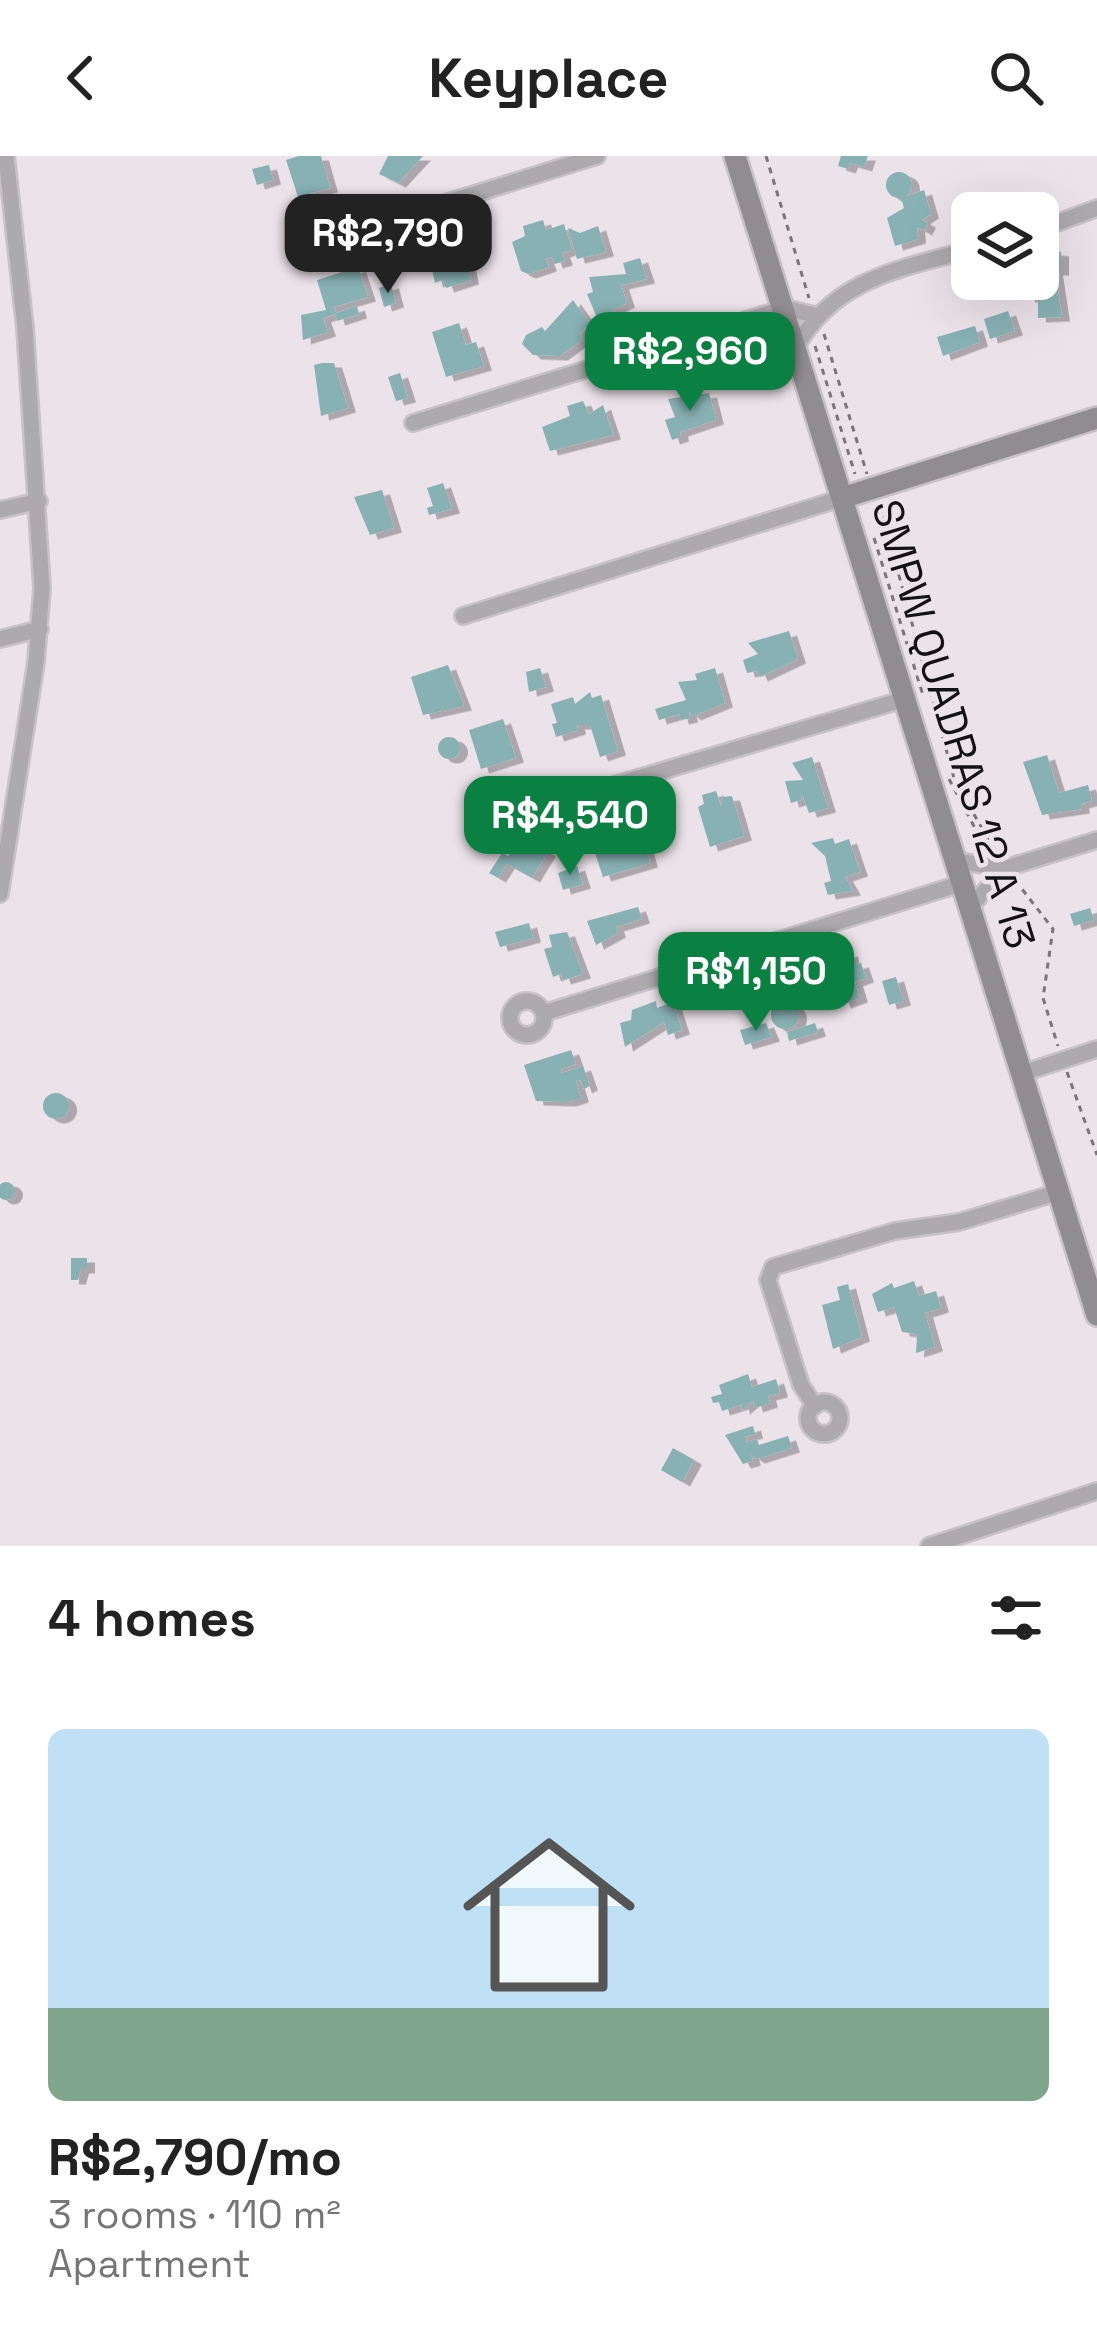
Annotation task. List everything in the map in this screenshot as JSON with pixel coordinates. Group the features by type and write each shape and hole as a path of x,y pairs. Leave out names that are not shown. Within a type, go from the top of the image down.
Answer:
{"street":[{"path":"0,894 40,629 39,501 5,188 7,156"},
{"path":"352,232 597,156"},
{"name":"SMPW QUADRAS 12 A 13","path":"735,156 796,347 857,494 904,699 1097,1316"},
{"path":"1059,222 1097,208"},
{"path":"796,347 811,320 850,288 951,256"},
{"path":"413,423 785,308 811,320"},
{"path":"463,616 1097,418"},
{"path":"0,510 39,501"},
{"path":"0,639 40,629"},
{"path":"557,802 904,699"},
{"path":"544,1013 960,872 1002,868 1097,840"},
{"path":"970,906 1002,868"},
{"path":"1023,1073 1097,1049"},
{"path":"814,1406 801,1384 768,1280 772,1267 896,1231 959,1222 1059,1192"},
{"path":"929,1546 1097,1491"}],"path":[{"path":"766,156 857,494 934,693 955,782 1002,868"},
{"path":"811,320 857,494"},
{"path":"871,531 951,786 1002,868 1054,929 1043,998 1097,1155"}],"building":[{"path":"321,156 330,188 298,197 286,160"},
{"path":"388,156 423,156 398,183 379,174"},
{"path":"841,156 868,156 864,167 850,163 848,169 838,166"},
{"path":"269,165 273,180 257,185 252,169"},
{"path":"899,172 912,185 899,198 886,185"},
{"path":"924,190 931,214 922,220 928,223 924,231 917,227 918,239 895,246 887,218 904,208 901,198"},
{"path":"543,220 546,230 564,224 572,250 562,253 565,261 555,264 552,257 546,259 549,267 528,274 521,271 512,242 525,236 523,226"},
{"path":"598,226 606,252 577,259 568,228 580,233"},
{"path":"640,258 647,279 621,285 627,303 597,318 587,294 593,292 589,277 626,274 623,263"},
{"path":"467,260 471,280 446,288 443,280 435,283 432,270"},
{"path":"358,267 368,297 334,307 336,313 357,306 359,314 337,321 335,314 323,318 328,332 303,340 301,315 326,310 317,280"},
{"path":"391,284 396,303 384,307 379,288"},
{"path":"1059,297 1062,317 1038,318 1038,300"},
{"path":"573,300 590,324 579,334 583,339 560,356 533,355 522,344 526,335 542,327 545,331"},
{"path":"1008,311 1015,331 990,339 984,319"},
{"path":"459,323 466,345 476,342 484,366 446,377 432,332"},
{"path":"975,326 980,342 943,356 937,337"},
{"path":"334,363 348,408 321,416 314,365"},
{"path":"400,373 408,398 396,401 388,377"},
{"path":"709,393 716,420 680,432 681,437 672,440 665,420 675,417 668,399"},
{"path":"583,401 589,414 603,405 613,435 550,451 542,427 570,416 567,406"},
{"path":"443,483 452,509 429,515 427,508 433,506 427,488"},
{"path":"382,490 394,528 370,535 354,497"},
{"path":"789,631 798,659 760,677 757,671 747,673 743,660 758,654 748,643"},
{"path":"448,665 464,706 423,715 411,677"},
{"path":"540,668 546,687 529,692 526,672"},
{"path":"715,668 725,703 693,716 689,712 690,718 681,720 679,714 659,720 655,709 686,700 678,682 697,680 695,674"},
{"path":"590,692 592,698 601,695 618,751 600,757 590,725 577,725 578,730 556,737 552,724 557,723 551,704 573,697 575,704"},
{"path":"503,719 516,758 481,769 469,730"},
{"path":"449,737 460,748 449,759 438,748"},
{"path":"1047,755 1059,793 1088,785 1092,801 1081,804 1082,809 1042,815 1023,762"},
{"path":"812,757 828,808 809,813 802,794 801,800 791,803 785,781 803,780 792,763"},
{"path":"716,791 721,806 723,797 732,796 744,836 710,847 698,807 704,804 702,795"},
{"path":"641,832 650,863 603,877 593,847"},
{"path":"524,838 548,852 532,878 507,864 498,878 489,873 502,853 508,856"},
{"path":"833,838 835,844 849,839 860,872 845,877 853,891 828,895 824,883 831,881 825,856 811,843"},
{"path":"577,866 583,884 563,890 558,873"},
{"path":"638,907 642,919 616,927 618,933 596,945 587,921"},
{"path":"1090,908 1094,920 1074,926 1070,914"},
{"path":"529,923 533,938 500,947 495,932"},
{"path":"567,932 583,974 563,980 561,974 553,977 544,949 552,947 549,935"},
{"path":"850,952 853,965 861,963 866,978 855,982 860,998 843,1004 840,996 816,999 811,975 826,970 836,975 832,958"},
{"path":"896,977 903,1001 889,1005 882,981"},
{"path":"656,1001 657,1008 673,1002 682,1030 668,1035 664,1022 625,1047 620,1023 631,1020 632,1010"},
{"path":"785,1001 795,1005 799,1015 795,1025 785,1029 775,1025 771,1015 775,1005"},
{"path":"766,1023 772,1037 745,1045 740,1030"},
{"path":"815,1023 818,1032 789,1041 787,1032"},
{"path":"571,1050 576,1064 561,1069 562,1073 583,1066 590,1086 584,1089 581,1080 576,1081 581,1098 568,1102 536,1101 524,1065"},
{"path":"56,1093 69,1106 56,1119 43,1106"},
{"path":"-1,1184 13,1184 13,1198 -1,1198"},
{"path":"71,1258 87,1258 87,1269 81,1269 78,1280 71,1280"},
{"path":"914,1281 919,1296 936,1291 941,1308 925,1313 935,1347 916,1353 917,1334 902,1332 894,1307 878,1312 872,1294 892,1283 894,1288"},
{"path":"848,1284 862,1337 833,1349 822,1305 840,1300 837,1287"},
{"path":"748,1374 752,1387 776,1379 780,1393 768,1396 770,1403 755,1408 753,1401 742,1410 741,1405 722,1411 719,1402 713,1403 711,1397 722,1394 719,1385"},
{"path":"753,1426 755,1434 745,1437 747,1442 757,1439 759,1445 788,1436 792,1448 757,1459 751,1455 753,1461 743,1464 725,1435"},
{"path":"673,1448 694,1460 682,1482 661,1470"}]}
